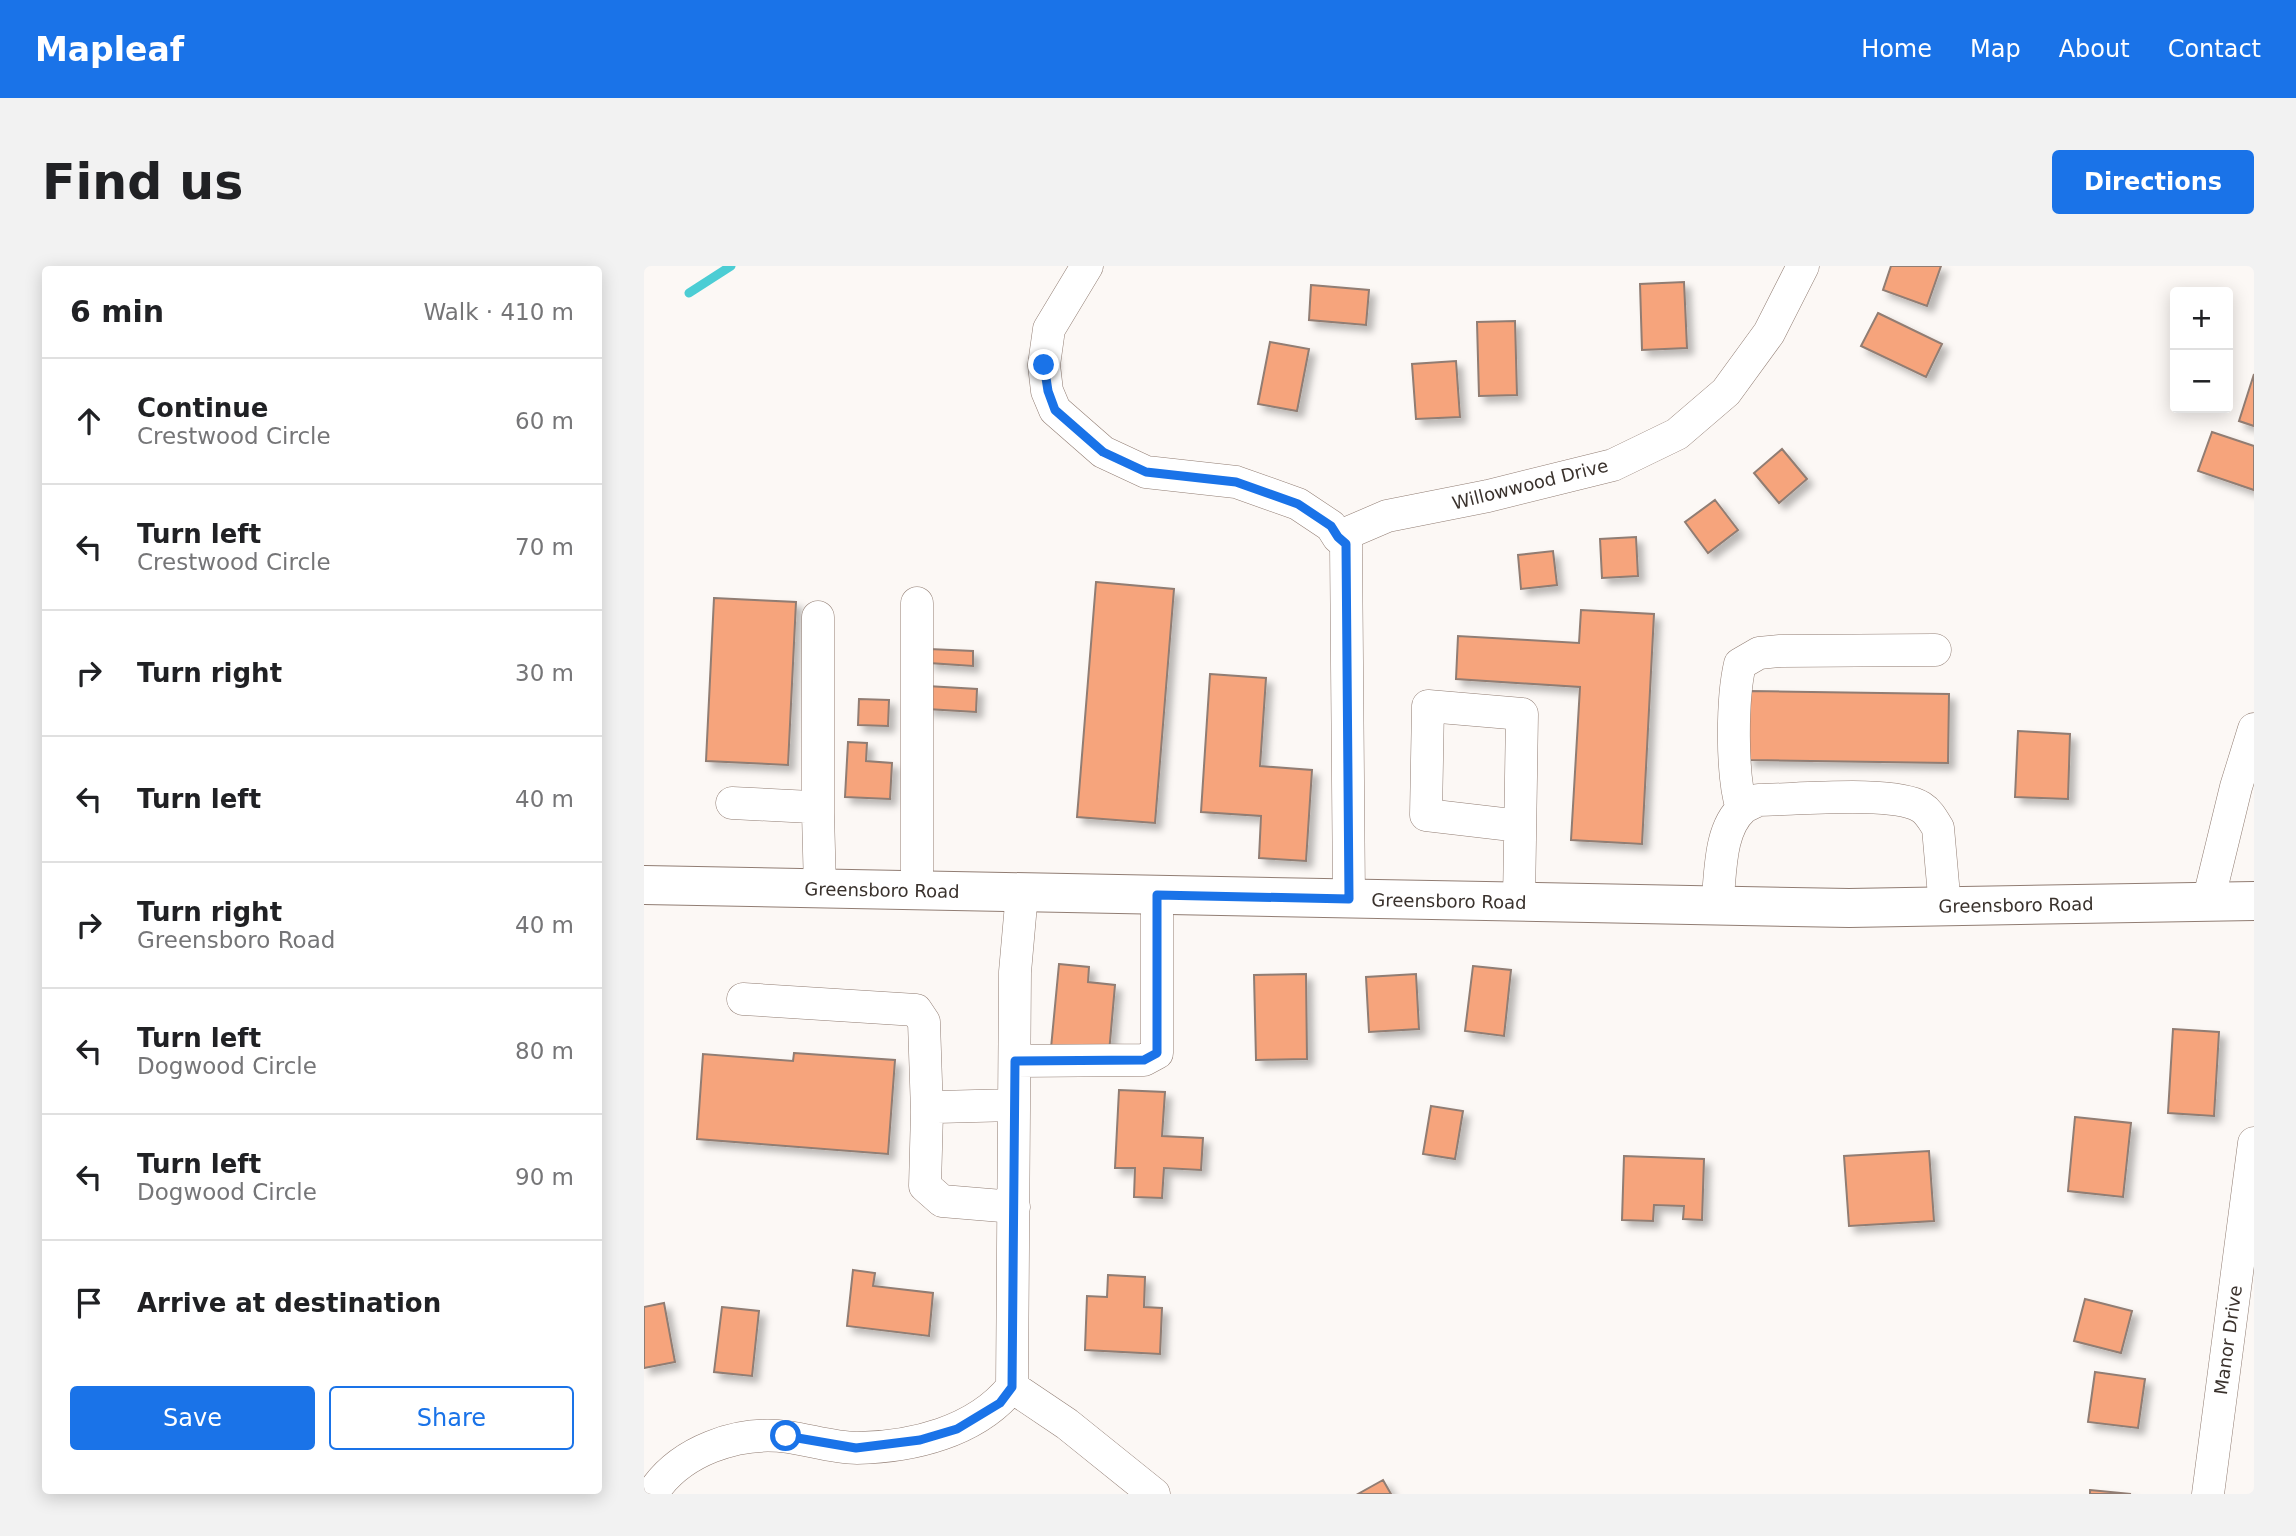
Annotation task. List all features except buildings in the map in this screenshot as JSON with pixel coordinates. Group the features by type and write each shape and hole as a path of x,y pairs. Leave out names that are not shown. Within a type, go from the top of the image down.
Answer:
{"main road":[{"name":"Greensboro Road","path":"644,885 1849,908 2254,901"}],"street":[{"path":"1087,266 1049,329 1044,365 1048,391 1055,410 1103,452 1146,472 1236,482 1249,486 1298,504 1331,526 1346,544 1349,899"},
{"name":"Willowwood Drive","path":"1338,537 1387,516 1488,496 1613,465 1677,434 1726,391 1769,333 1803,266"},
{"path":"917,603 917,890"},
{"path":"818,617 820,889"},
{"path":"1742,808 1736,776 1735,707 1740,663 1759,653 1780,651 1935,650"},
{"path":"1519,902 1522,715 1428,706 1426,815 1520,826"},
{"path":"2208,902 2236,787 2254,729"},
{"path":"1717,906 1725,841 1731,824 1742,808 1758,800 1881,797 1920,806 1931,816 1938,828 1945,907"},
{"path":"732,803 811,807 818,813"},
{"path":"652,1494 660,1481 676,1465 699,1452 754,1435 786,1436 856,1448 920,1440 957,1429 1000,1403 1012,1387 1015,972 1022,893"},
{"path":"1015,1061 1144,1060 1157,1053 1157,895"},
{"path":"743,999 916,1010 925,1022 925,1186 942,1200 1014,1207"},
{"path":"927,1112 937,1107 1014,1105"},
{"name":"Manor Drive","path":"2208,1494 2254,1143"},
{"path":"1012,1387 1067,1424 1154,1494"}],"waterway":[{"path":"689,293 731,266"}],"route":[{"path":"786,1436 856,1448 920,1440 957,1429 1000,1403 1012,1387 1015,1061 1144,1060 1157,1053 1157,895 1349,899 1346,544 1331,526 1298,504 1236,482 1146,472 1103,452 1055,410 1048,391 1044,365"}]}
